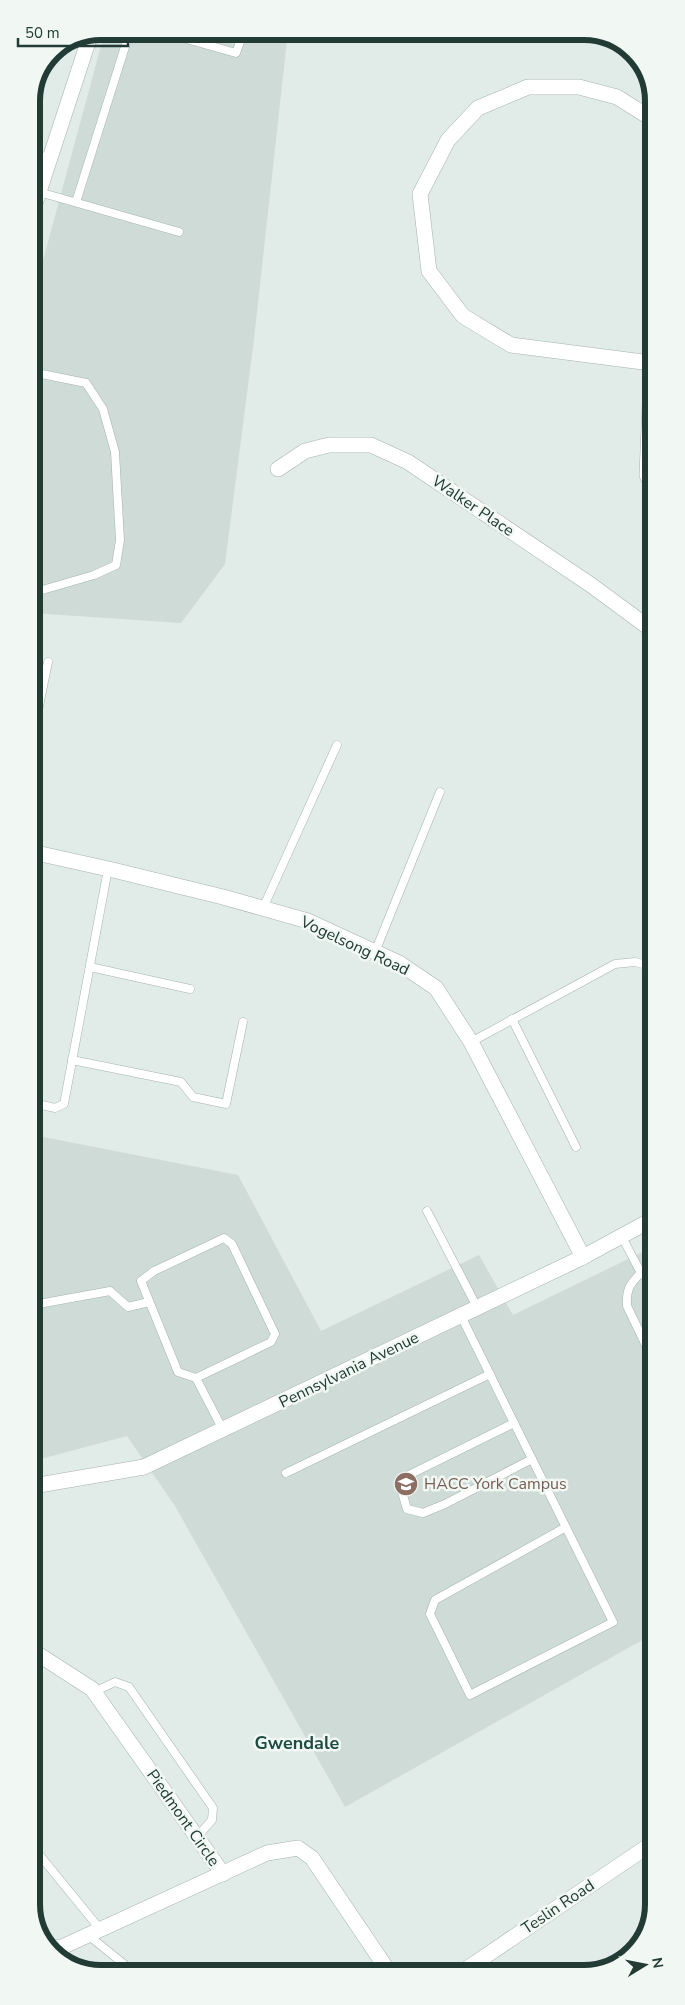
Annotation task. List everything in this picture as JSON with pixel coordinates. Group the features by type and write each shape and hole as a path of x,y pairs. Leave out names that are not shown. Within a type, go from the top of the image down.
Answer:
{"street":[{"path":"40,189 88,41"},
{"path":"645,115 617,97 579,88 528,87 478,108 448,140 420,194 429,271 463,316 511,345 645,360"},
{"name":"Walker Place","path":"278,469 305,451 343,444 371,445 408,462 591,585 645,625"},
{"name":"Vogelsong Road","path":"40,854 108,869 308,921 399,963 436,988 470,1042 583,1257"},
{"name":"Pennsylvania Avenue","path":"40,1485 144,1467 478,1308 645,1224"},
{"name":"Piedmont Circle","path":"40,1656 94,1692 222,1874 59,1948"},
{"path":"222,1874 267,1853 298,1848 312,1858 383,1965"},
{"name":"Teslin Road","path":"472,1965 645,1848"}],"lane":[{"path":"76,202 127,40"},
{"path":"190,40 236,53 241,40"},
{"path":"40,156 49,158"},
{"path":"40,192 178,232"},
{"path":"40,374 86,383 103,409 115,452 120,540 116,565 94,575 40,591"},
{"path":"40,701 48,662"},
{"path":"263,908 337,745"},
{"path":"374,952 440,792"},
{"path":"40,1105 55,1108 64,1104 108,869"},
{"path":"470,1042 615,964 635,962 645,964"},
{"path":"90,967 190,990"},
{"path":"512,1019 576,1147"},
{"path":"72,1060 181,1082 193,1098 226,1104 242,1022"},
{"path":"427,1211 478,1308"},
{"path":"622,1237 641,1273"},
{"path":"224,1238 232,1244 275,1334 271,1342 196,1378 178,1372 141,1281 154,1271 224,1238"},
{"path":"645,1273 641,1273 631,1282 626,1297 627,1306 645,1343"},
{"path":"40,1304 110,1291 128,1307 149,1302"},
{"path":"461,1316 490,1374 514,1423 566,1527 613,1622 470,1695 430,1614 435,1600 566,1527"},
{"path":"286,1474 490,1374"},
{"path":"196,1378 223,1430"},
{"path":"514,1423 409,1476 402,1492 407,1509 423,1512 445,1504 532,1459"},
{"path":"94,1692 115,1682 128,1688 197,1783 213,1808 212,1820 197,1837"},
{"path":"40,1856 94,1932 127,1965"}],"shaded area":[{"path":"103,40 287,40 254,339 225,564 181,623 40,614 40,266"},
{"name":"HACC York Campus","path":"40,1136 238,1175 321,1331 479,1255 513,1315 645,1251 645,1638 345,1807 175,1506 127,1436 40,1459"}],"place":[{"name":"HACC York Campus","path":"406,1484"}],"district":[{"name":"Gwendale","path":"297,1743"}]}
